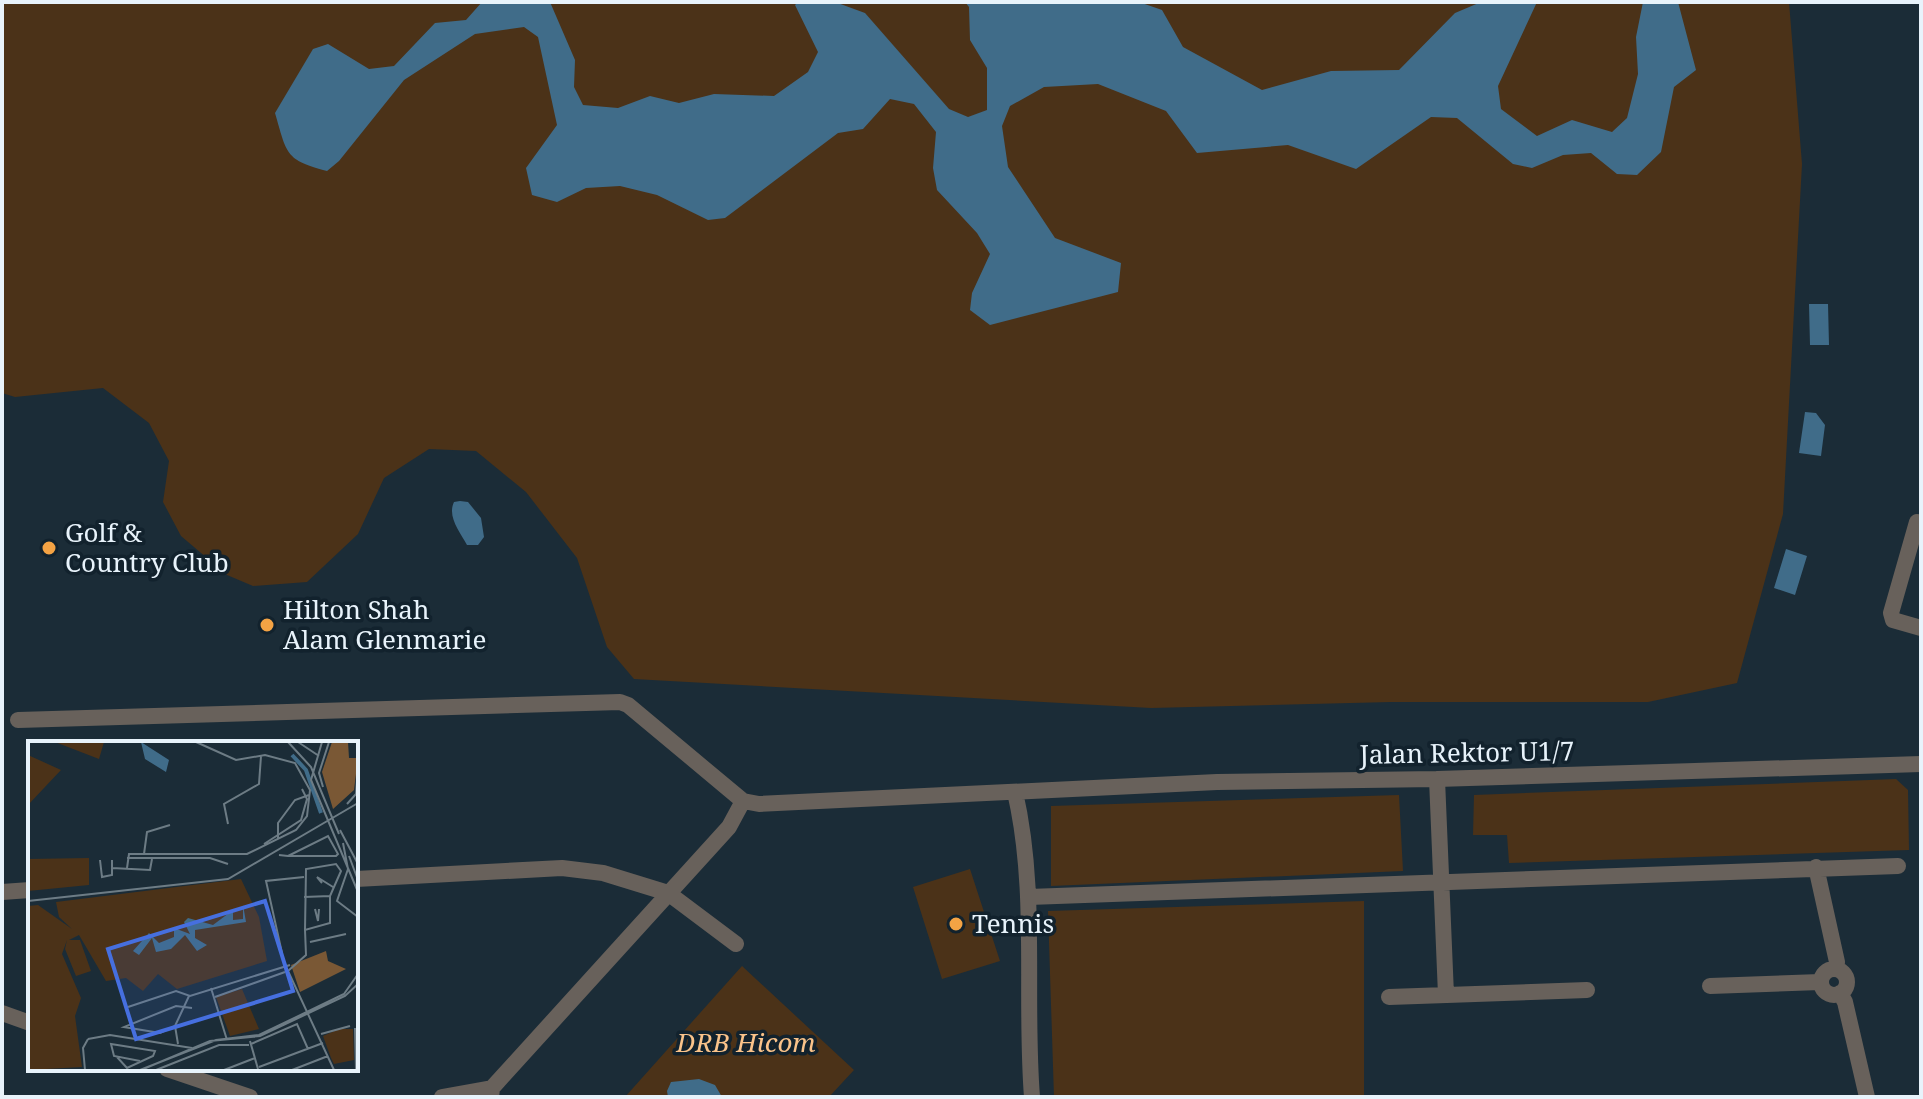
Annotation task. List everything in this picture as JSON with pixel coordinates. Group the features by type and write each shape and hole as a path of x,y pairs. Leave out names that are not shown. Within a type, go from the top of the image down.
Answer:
{"street":[{"path":"1917,522 1891,613 1893,620 1921,628"},
{"path":"18,720 620,702 628,705 743,801 729,827 491,1092 442,1097"},
{"name":"Jalan Rektor U1/7","path":"743,801 759,804 1217,782 1437,779 1921,764"},
{"path":"1437,779 1446,995"},
{"path":"1015,792 1023,828 1029,897 1027,1041 1032,1097"},
{"path":"1029,897 1898,866"},
{"path":"1816,867 1836,969"},
{"path":"358,879 562,868 603,873 668,893 736,944"},
{"path":"2,892 28,890"},
{"path":"1836,969 1843,972 1847,979 1846,987 1840,993 1827,993 1820,982 1825,972 1836,969"},
{"path":"1710,986 1820,982"},
{"path":"1389,997 1587,990"},
{"path":"1840,993 1845,1002 1867,1097"},
{"path":"2,1013 28,1022"},
{"path":"173,1071 250,1097"}],"green space":[{"path":"2,2 1789,2 1802,164 1783,514 1737,683 1648,702 1391,702 1151,708 634,679 607,647 577,558 526,492 476,451 429,449 384,478 358,534 307,582 253,586 227,575 181,536 163,502 169,461 149,423 103,388 15,397 2,393"},
{"path":"1896,779 1908,790 1909,850 1509,863 1507,835 1473,835 1474,795"},
{"path":"1399,795 1403,871 1051,886 1051,806"},
{"name":"Tennis","path":"970,869 1000,961 942,979 913,887"},
{"path":"1364,901 1364,1097 1054,1097 1048,911"},
{"name":"DRB Hicom","path":"742,966 854,1070 829,1097 625,1097"}],"water":[{"path":"482,2 550,2 575,60 574,87 583,105 618,108 650,96 679,103 714,94 774,96 808,72 818,52 795,5 798,2 835,2 865,13 949,109 968,117 987,110 987,68 970,40 969,7 965,2 1139,2 1162,10 1183,47 1262,90 1331,71 1399,70 1455,13 1481,2 1537,2 1498,86 1501,109 1537,136 1572,120 1612,132 1627,118 1638,74 1636,37 1643,2 1678,2 1696,70 1674,87 1661,152 1637,175 1617,174 1591,153 1563,155 1532,168 1513,164 1457,118 1431,117 1356,169 1288,145 1197,153 1166,111 1098,84 1044,87 1010,106 1002,126 1008,167 1055,238 1121,263 1118,292 990,325 970,310 972,293 990,254 977,233 937,190 933,168 936,132 914,104 890,99 863,129 838,133 725,218 708,220 657,195 620,186 586,188 557,202 532,195 526,168 557,125 538,37 524,27 475,34 404,80 339,161 327,171 303,163 290,153 275,113 313,49 328,44 369,69 394,66 435,23 466,20"},
{"path":"1809,304 1828,304 1829,345 1810,345"},
{"path":"1805,412 1816,413 1825,425 1821,456 1799,453"},
{"path":"454,502 468,502 481,518 484,537 478,545 467,545 455,524 452,508"},
{"path":"1786,549 1807,556 1795,595 1774,588"},
{"path":"699,1079 715,1085 722,1097 668,1097 671,1082"}],"place":[{"name":"Golf & Country Club","path":"49,548"},
{"name":"Hilton Shah Alam Glenmarie","path":"267,625"},
{"name":"Tennis","path":"956,924"}]}
